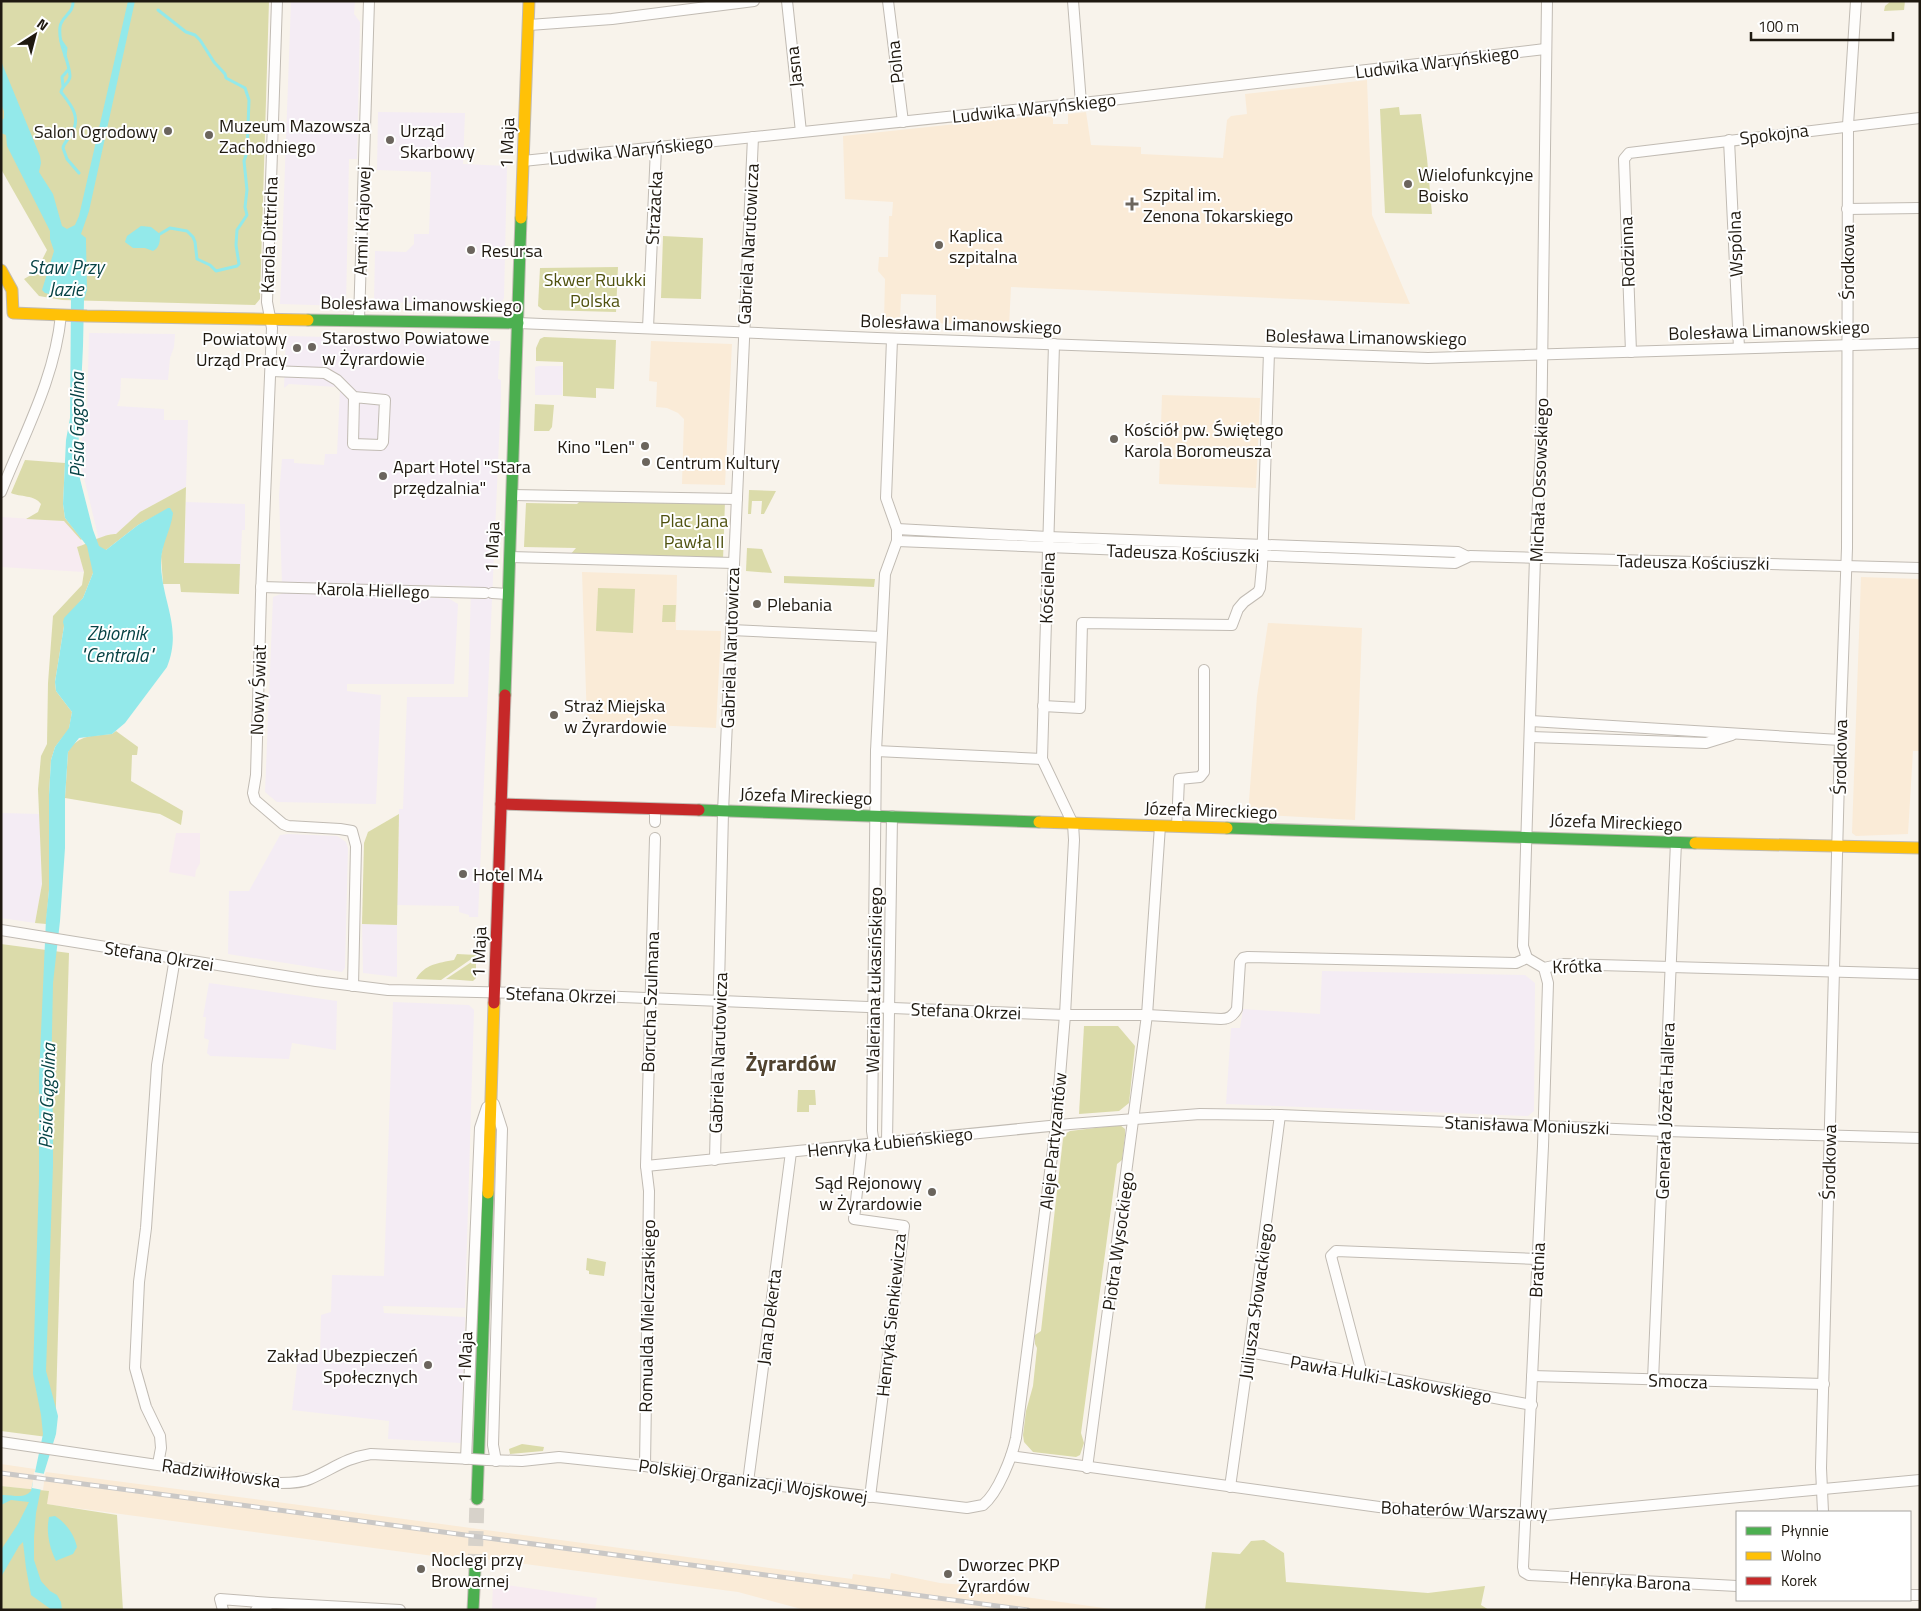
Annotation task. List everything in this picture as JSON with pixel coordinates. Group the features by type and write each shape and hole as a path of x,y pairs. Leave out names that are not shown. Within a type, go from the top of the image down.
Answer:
{"street":[{"name":"Karola Dittricha","path":"270,319 267,302 277,1"},
{"name":"Armii Krajowej","path":"359,320 369,1"},
{"name":"1 Maja","path":"478,1500 529,1"},
{"path":"529,24 612,19 754,1"},
{"name":"Jasna","path":"787,1 801,132"},
{"name":"Polna","path":"888,1 903,122"},
{"path":"1073,1 1080,103"},
{"name":"Michała Ossowskiego","path":"1526,958 1524,946 1543,353 1547,1"},
{"name":"Środkowa","path":"1823,1511 1821,1490 1834,971 1847,566 1848,125 1856,1"},
{"name":"Ludwika Waryńskiego","path":"523,161 1080,103 1545,49"},
{"name":"Spokojna","path":"1629,153 1848,125 1920,118"},
{"name":"Gabriela Narutowicza","path":"715,1160 723,812 753,137"},
{"name":"Wspólna","path":"1729,140 1739,348"},
{"name":"Strażacka","path":"648,328 656,148"},
{"name":"Rodzinna","path":"1629,153 1624,159 1630,352"},
{"path":"1847,209 1920,208"},
{"path":"1,270 12,290 7,312"},
{"name":"Bolesława Limanowskiego","path":"7,312 86,316 518,323 892,339 1425,358 1920,343"},
{"path":"1,492 41,398 63,315"},
{"name":"Nowy Świat","path":"270,319 272,328 271,371 254,796 258,803 288,826 340,828 352,831 356,846 353,986"},
{"path":"892,339 886,498 897,529 897,542"},
{"name":"Kościelna","path":"1054,344 1042,706 1042,759 1073,824"},
{"path":"1042,706 1080,708 1082,623 1232,625 1238,610 1244,602 1258,592 1260,588 1262,550 1268,352"},
{"path":"271,371 325,373 337,380 354,397 386,400 383,442 381,445 355,445 352,442 354,397"},
{"path":"512,494 737,499"},
{"name":"Tadeusza Kościuszki","path":"897,529 1262,550"},
{"name":"Tadeusza Kościuszki","path":"897,542 1048,548 1458,552 1466,556 1920,568"},
{"name":"Waleriana Łukasińskiego","path":"874,1144 872,1130 876,751 885,574 897,542"},
{"path":"510,557 734,563"},
{"name":"Karola Hiellego","path":"261,587 508,594"},
{"path":"731,630 881,638"},
{"path":"1177,826 1179,779 1200,777 1204,772 1204,670"},
{"path":"1531,721 1740,732 1840,740"},
{"path":"1531,736 1706,743 1740,732"},
{"path":"876,751 1042,759"},
{"name":"Józefa Mireckiego","path":"501,804 892,816 1073,824 1920,848"},
{"path":"655,822 656,809"},
{"name":"Waleriana Łukasińskiego","path":"887,1142 892,816"},
{"name":"Aleje Partyzantów","path":"1010,1456 1016,1438 1056,1125 1065,1014 1073,824"},
{"name":"Piotra Wysockiego","path":"1088,1468 1148,1015 1160,826"},
{"name":"Borucha Szulmana","path":"646,1166 654,838"},
{"name":"Generała Józefa Hallera","path":"1653,1380 1676,842"},
{"name":"Stefana Okrzei","path":"1,930 388,990 1065,1014"},
{"name":"Krótka","path":"1148,1015 1228,1018 1234,1014 1236,1008 1240,962 1243,958 1248,957 1516,963 1526,958 1544,968 1562,964 1920,974"},
{"path":"158,1464 161,1448 160,1436 146,1407 136,1368 139,1282 146,1228 158,1065 175,958"},
{"name":"Bratnia","path":"1524,1572 1548,983 1544,968"},
{"path":"1065,1014 1148,1015"},
{"name":"1 Maja","path":"469,1459 480,1128 491,1095"},
{"name":"1 Maja","path":"491,1095 502,1129 493,1446 491,1460"},
{"name":"Stanisława Moniuszki","path":"1134,1118 1200,1114 1280,1115 1665,1131 1920,1138"},
{"name":"Juliusza Słowackiego","path":"1230,1487 1280,1115"},
{"name":"Henryka Łubieńskiego","path":"646,1166 1134,1118"},
{"name":"Henryka Sienkiewicza","path":"862,1145 854,1219 904,1226 870,1497"},
{"name":"Jana Dekerta","path":"748,1482 791,1152"},
{"name":"Romualda Mielczarskiego","path":"645,1466 649,1201 646,1166"},
{"path":"1362,1374 1330,1256 1336,1251 1537,1259"},
{"name":"Pawła Hulki-Laskowskiego","path":"1249,1352 1532,1404"},
{"name":"Smocza","path":"1532,1376 1824,1384"},
{"name":"Radziwiłłowska","path":"1,1442 280,1483 295,1483 310,1479 356,1456 469,1459"},
{"name":"Polskiej Organizacji Wojskowej","path":"469,1459 522,1461 559,1457 645,1466 748,1482 967,1508 979,1507 992,1496 1010,1456"},
{"name":"Bohaterów Warszawy","path":"1010,1456 1408,1510 1526,1516 1920,1480"},
{"path":"473,1610 475,1569"},
{"name":"Henryka Barona","path":"1524,1572 1529,1575 1736,1586"},
{"path":"223,1610 220,1599 400,1610"},
{"path":"256,1610 272,1603"}],"shaded area":[{"path":"291,1 355,1 354,14 360,22 357,159 349,159 346,306 280,304"},
{"name":"Szpital im. Zenona Tokarskiego","path":"1367,80 1372,215 1410,304 1011,287 1009,326 936,323 936,295 901,294 900,322 884,321 885,279 878,271 879,257 888,257 889,216 892,216 893,202 845,199 843,136 1033,116 1053,117 1053,124 1068,124 1068,114 1086,112 1091,145 1141,147 1141,154 1223,158 1227,120 1231,116 1247,114 1245,94"},
{"path":"378,112 465,113 463,164 507,166 504,298 499,306 374,302 375,251 406,252 414,244 414,234 429,234 431,172 377,170"},
{"path":"89,333 175,334 168,380 121,378 120,398 117,406 164,409 164,420 188,420 186,487 140,512 116,534 109,534 99,540 81,465 83,411 87,411"},
{"path":"286,336 500,341 498,379 501,380 501,396 478,917 469,917 469,915 459,912 459,906 397,905 399,809 403,809 407,697 468,697 471,586 282,583 279,495 282,459 294,459 294,463 324,465 325,454 337,454 340,390 337,387 289,384 284,388"},
{"path":"651,341 732,344 725,485 682,484 684,419 678,413 667,408 656,407 657,382 649,381"},
{"path":"563,366 562,395 535,395 535,367"},
{"path":"1162,395 1260,398 1256,488 1159,484"},
{"path":"186,502 245,504 245,530 242,530 240,576 184,563"},
{"path":"2,517 64,521 81,540 83,545 77,547 84,572 1,567"},
{"path":"582,572 677,575 676,630 721,631 716,728 587,722"},
{"path":"1861,577 1920,579 1920,751 1913,751 1908,834 1856,836 1852,833"},
{"path":"286,592 448,598 458,604 454,684 347,684 347,691 381,695 376,804 277,802 265,792 273,597"},
{"path":"1268,623 1362,628 1355,820 1248,814 1257,696"},
{"path":"1,813 40,814 42,884 35,923 1,918"},
{"path":"176,833 200,833 200,863 195,877 169,872"},
{"path":"280,835 337,836 346,842 348,848 345,968 342,972 228,954 229,891 249,891"},
{"path":"362,924 397,925 397,977 363,973"},
{"path":"1322,971 1525,975 1535,983 1534,1111 1528,1116 1226,1104 1231,1028 1240,1028 1243,1009 1320,1014"},
{"path":"209,983 337,1001 336,1050 292,1043 289,1059 210,1056 207,1053 209,1040 204,1038 206,1017 203,1017"},
{"path":"393,1002 469,1005 474,1010 465,1308 383,1306 384,1313 465,1317 461,1443 388,1439 389,1421 292,1410 298,1358 320,1356 321,1315 331,1312 332,1275 384,1276"},
{"path":"1,1464 35,1469 35,1472 45,1474 46,1472 292,1504 852,1579 853,1574 890,1579 891,1573 940,1583 1004,1588 1003,1594 1118,1610 805,1610 738,1592 495,1560 441,1557 46,1504 48,1491 1,1486"},
{"path":"493,1583 597,1598 595,1610 492,1610"}],"green space":[{"path":"1,1 269,1 260,299 255,305 62,300 39,296 24,279 36,272 47,250 1,169"},
{"path":"1891,1 1905,1 1904,10 1884,11 1885,6"},
{"path":"1399,107 1400,115 1421,114 1432,214 1385,213 1380,109"},
{"path":"663,236 703,238 701,299 661,298"},
{"name":"Skwer Ruukki Polska","path":"618,267 616,312 543,310 538,306 540,268"},
{"path":"544,337 616,340 614,389 596,388 596,398 563,396 563,362 536,361 536,348 540,339"},
{"path":"535,404 554,405 552,427 549,431 534,431"},
{"path":"25,460 65,463 63,504 65,518 81,540 64,521 26,519 38,512 41,504 35,499 11,493"},
{"path":"186,487 184,563 240,564 239,594 181,592 180,584 163,584 161,556 170,508 138,525 106,550 93,573 83,598 70,613 64,626 55,682 56,691 72,712 69,729 55,747 51,760 49,890 46,924 35,923 42,884 38,789 41,756 47,744 48,683 53,616 82,585 84,572 77,547 102,537 116,534 140,512"},
{"path":"749,490 776,491 764,514 761,514 762,501 752,501 751,514 748,514"},
{"name":"Plac Jana Pawła II","path":"582,499 725,501 723,560 570,555 576,548 524,547 526,503 577,504"},
{"path":"747,548 762,549 772,573 746,571"},
{"path":"784,576 875,579 874,587 784,583"},
{"path":"598,588 635,589 633,633 596,631"},
{"path":"663,605 676,605 675,622 662,622"},
{"path":"116,731 138,747 137,755 132,755 131,781 183,811 181,825 160,814 65,798 68,752 72,746 87,737 112,734"},
{"path":"399,814 397,925 362,924 364,843 368,832"},
{"path":"1,944 69,953 55,1438 1,1431"},
{"path":"457,954 477,955 441,980 416,979 423,970 437,963 454,960"},
{"path":"476,959 476,978 473,981 446,979"},
{"path":"1084,1026 1118,1026 1135,1046 1129,1103 1119,1111 1079,1114"},
{"path":"798,1090 815,1090 816,1105 809,1105 809,1112 797,1112"},
{"path":"1120,1125 1125,1129 1125,1136 1122,1160 1117,1164 1081,1433 1084,1443 1080,1455 1076,1457 1033,1452 1024,1442 1023,1435 1026,1411 1033,1386 1037,1348 1035,1335 1041,1331 1063,1139 1065,1134 1070,1131"},
{"path":"587,1258 606,1262 604,1276 589,1274 589,1271 586,1270"},
{"path":"522,1444 544,1447 543,1451 510,1454 509,1449"},
{"path":"1,1486 49,1491 47,1504 117,1515 123,1610 1,1610"},
{"path":"1264,1540 1284,1553 1286,1582 1428,1593 1485,1586 1481,1605 1489,1610 1205,1610 1212,1552 1240,1554 1251,1541"}],"water":[{"path":"128,1 135,1 89,211 81,234 86,238 87,290 84,300 78,453 80,479 99,546 106,550 138,525 168,508 173,513 161,562 173,639 167,667 125,723 112,734 79,738 68,752 65,798 65,848 53,983 51,1081 53,1165 46,1371 58,1416 56,1434 44,1473 36,1513 34,1537 34,1560 41,1581 50,1591 57,1595 61,1602 62,1610 52,1610 31,1595 23,1542 1,1577 1,1550 18,1524 29,1502 11,1500 1,1505 1,1495 21,1496 31,1491 43,1434 33,1374 39,1179 39,1077 49,890 49,795 51,760 55,747 69,728 72,712 56,691 55,682 64,618 83,598 93,573 87,546 65,518 63,504 66,440 70,418 71,299 45,293 42,290 54,251 50,239 50,231 7,146 6,135 1,133 4,111 1,104 1,61 40,156 39,172 53,194 62,226 67,229 75,225 79,216"},
{"path":"141,226 151,227 160,234 158,246 153,251 145,248 133,248 125,242 127,236"},
{"path":"55,1516 69,1529 77,1547 73,1554 56,1561 48,1533 49,1517"}],"pier":[{"path":"34,1472 45,1474 43,1490 32,1488"}],"waterway":[{"path":"73,1 72,9 60,27 61,40 70,76 61,92 74,112 75,117 74,129 63,148 67,159 79,173"},
{"path":"158,10 186,32 195,35 225,74 226,78 245,88 249,100 247,152 244,161 247,190 245,207 247,215 237,230 236,245 239,264 216,271 210,265 197,259 195,242 187,231 170,228 160,234"},
{"path":"61,41 66,48 65,56"},
{"path":"63,86 62,77 68,70"}],"tunnel":[{"path":"475,1569 477,1499"}],"railway":[{"path":"1,1473 1028,1610"}],"traffic: fast":[{"path":"505,695 521,218"},
{"path":"308,320 518,323"},
{"path":"699,810 1039,822"},
{"path":"1227,828 1695,843"},
{"path":"477,1499 488,1193"},
{"path":"473,1610 475,1569"}],"traffic: slow":[{"path":"521,218 529,1"},
{"path":"1,270 12,290 13,313 308,320"},
{"path":"1039,822 1227,828"},
{"path":"1695,843 1920,848"},
{"path":"488,1193 494,1003"}],"traffic: jam":[{"path":"494,1003 505,695"},
{"path":"501,804 699,810"}],"place":[{"name":"Salon Ogrodowy","path":"168,131"},
{"name":"Muzeum Mazowsza Zachodniego","path":"209,135"},
{"name":"Urząd Skarbowy","path":"390,140"},
{"name":"Wielofunkcyjne Boisko","path":"1408,184"},
{"name":"Szpital im. Zenona Tokarskiego","path":"1132,204"},
{"name":"Kaplica szpitalna","path":"939,245"},
{"name":"Resursa","path":"471,250"},
{"name":"Starostwo Powiatowe w Żyrardowie","path":"312,347"},
{"name":"Powiatowy Urząd Pracy","path":"297,348"},
{"name":"Kościół pw. Świętego Karola Boromeusza","path":"1114,439"},
{"name":"Kino \"Len\"","path":"645,446"},
{"name":"Centrum Kultury","path":"646,462"},
{"name":"Apart Hotel \"Stara przędzalnia\"","path":"383,476"},
{"name":"Plebania","path":"757,604"},
{"name":"Straż Miejska w Żyrardowie","path":"554,715"},
{"name":"Hotel M4","path":"463,874"},
{"name":"Sąd Rejonowy w Żyrardowie","path":"932,1192"},
{"name":"Zakład Ubezpieczeń Społecznych","path":"428,1365"},
{"name":"Noclegi przy Browarnej","path":"421,1569"},
{"name":"Dworzec PKP Żyrardów","path":"948,1574"}],"district":[{"name":"Żyrardów","path":"791,1063"}],"water label":[{"name":"Staw Przy Jazie","path":"66,277"},
{"name":"Pisia Gągolina","path":"76,425"},
{"name":"Zbiornik \"Centrala\"","path":"117,643"},
{"name":"Pisia Gągolina","path":"46,1096"}]}
